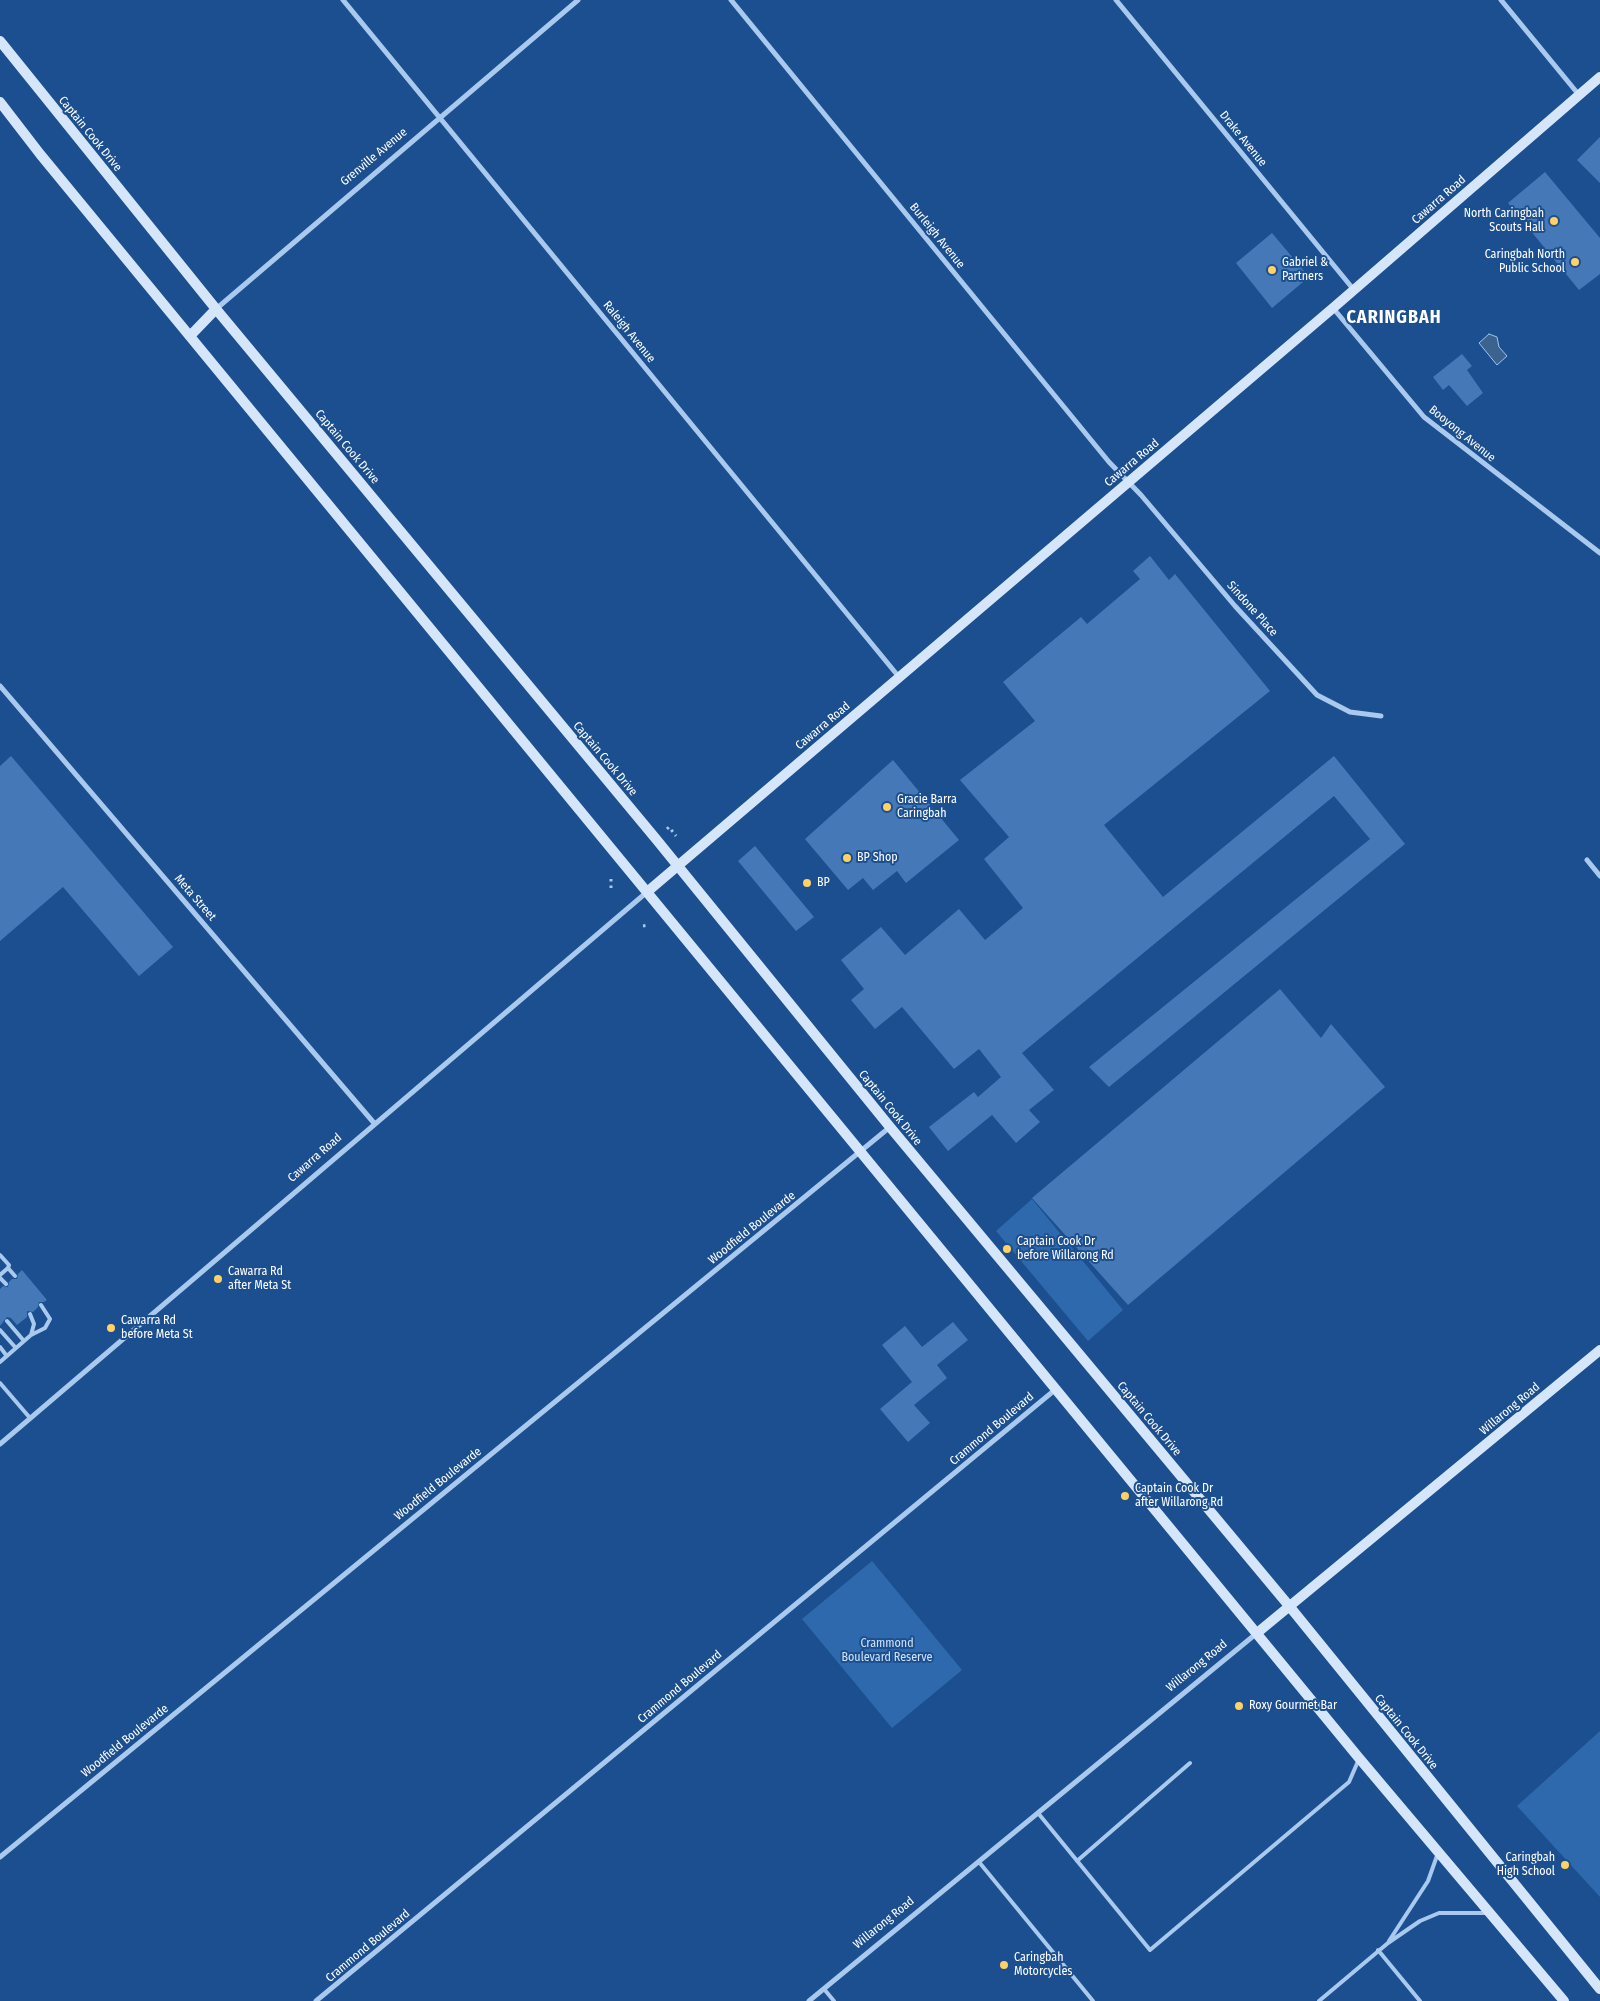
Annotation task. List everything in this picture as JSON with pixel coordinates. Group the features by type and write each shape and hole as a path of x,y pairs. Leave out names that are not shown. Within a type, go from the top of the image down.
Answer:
{"main road":[{"name":"Captain Cook Drive","path":"0,42 216,309 678,866 890,1127 1290,1607 1600,1989"},
{"name":"Cawarra Road","path":"678,866 1333,308 1600,77"},
{"path":"0,102 190,336 1359,1758 1564,2001"},
{"name":"Grenville Avenue","path":"190,336 216,309"},
{"path":"647,892 678,866"},
{"name":"Willarong Road","path":"1257,1633 1600,1350"}],"street":[{"name":"Raleigh Avenue","path":"343,0 900,677"},
{"name":"Grenville Avenue","path":"216,309 578,0"},
{"name":"Burleigh Avenue","path":"731,0 1109,462 1128,482"},
{"name":"Drake Avenue","path":"1116,0 1354,290"},
{"path":"1501,0 1579,95"},
{"name":"Booyong Avenue","path":"1333,308 1424,417 1600,553"},
{"name":"Sindone Place","path":"1128,482 1235,606 1317,695 1350,712 1381,716"},
{"name":"Meta Street","path":"0,686 374,1123"},
{"path":"1587,860 1600,876"},
{"name":"Cawarra Road","path":"0,1444 647,892"},
{"name":"Woodfield Boulevarde","path":"0,1857 890,1127"},
{"name":"Crammond Boulevard","path":"316,2001 1056,1389"},
{"name":"Willarong Road","path":"809,2001 1257,1633"}],"lane":[{"path":"0,1255 8,1268 16,1276"},
{"path":"6,1284 0,1277 8,1268"},
{"path":"0,1362 24,1340 45,1328 50,1319 40,1305"},
{"path":"30,1314 34,1324 31,1335"},
{"path":"7,1321 24,1340"},
{"path":"0,1330 15,1348"},
{"path":"0,1347 6,1355"},
{"path":"0,1383 30,1418"},
{"path":"1038,1813 1150,1950 1349,1782 1359,1758"},
{"path":"1077,1861 1190,1763"},
{"path":"1388,1942 1428,1881 1438,1852"},
{"path":"979,1862 1093,2001"},
{"path":"1319,2001 1388,1942 1420,1921 1439,1913 1489,1913"},
{"path":"1378,1950 1420,2001"},
{"path":"824,1989 834,2001"}],"path":[{"path":"669,827 676,836"},
{"path":"611,878 611,888"},
{"path":"643,926 649,925"}],"green space":[{"path":"1032,1199 1123,1310 1088,1341 996,1231"},
{"name":"Crammond Boulevard Reserve","path":"872,1561 962,1670 892,1728 802,1619"},
{"path":"1600,1731 1600,1897 1517,1806"}],"shaded area":[{"path":"1489,334 1497,337 1499,347 1507,356 1497,365 1479,343"}],"building":[{"path":"1600,137 1600,183 1577,160"},
{"name":"North Caringbah Scouts Hall","path":"1545,172 1600,238 1600,274 1579,290 1508,203"},
{"name":"Gabriel & Partners","path":"1272,233 1309,277 1272,308 1236,263"},
{"path":"1462,354 1472,366 1467,370 1483,393 1467,406 1449,385 1443,390 1433,377"},
{"path":"1150,556 1169,580 1175,574 1270,691 1104,825 1163,897 1334,756 1405,844 1109,1087 1089,1067 1370,839 1334,796 1022,1053 1054,1090 1029,1110 1040,1122 1016,1143 992,1115 948,1151 929,1127 974,1092 978,1097 1001,1077 979,1049 954,1069 902,1007 875,1029 851,1000 864,989 841,960 881,927 905,955 959,909 985,940 1023,908 984,859 1009,837 960,780 1035,721 1003,682 1081,617 1087,624 1140,579 1133,571"},
{"path":"11,756 173,947 139,976 63,887 0,941 0,766"},
{"path":"893,760 959,840 906,883 897,871 873,890 863,878 848,890 805,839"},
{"path":"755,846 814,917 796,931 738,861"},
{"path":"1280,989 1321,1038 1331,1024 1385,1087 1128,1305 1032,1198"},
{"path":"22,1270 47,1300 39,1302 38,1307 33,1312 27,1311 27,1317 17,1325 11,1318 7,1317 0,1326 0,1289 3,1286 8,1287 9,1282 12,1279 17,1279 18,1274"},
{"path":"953,1322 968,1340 937,1365 947,1378 914,1405 930,1423 908,1442 880,1409 912,1382 882,1345 905,1326 922,1347"}],"place":[{"name":"North Caringbah Scouts Hall","path":"1554,221"},
{"name":"Caringbah North Public School","path":"1575,262"},
{"name":"Gabriel & Partners","path":"1272,270"},
{"name":"Gracie Barra Caringbah","path":"887,807"},
{"name":"BP Shop","path":"847,858"},
{"name":"BP","path":"807,883"},
{"name":"Captain Cook Dr before Willarong Rd","path":"1007,1249"},
{"name":"Cawarra Rd after Meta St","path":"218,1279"},
{"name":"Cawarra Rd before Meta St","path":"111,1328"},
{"name":"Captain Cook Dr after Willarong Rd","path":"1125,1496"},
{"name":"Roxy Gourmet Bar","path":"1239,1706"},
{"name":"Caringbah High School","path":"1565,1865"},
{"name":"Caringbah Motorcycles","path":"1004,1965"}],"district":[{"name":"CARINGBAH","path":"1394,318"}]}
